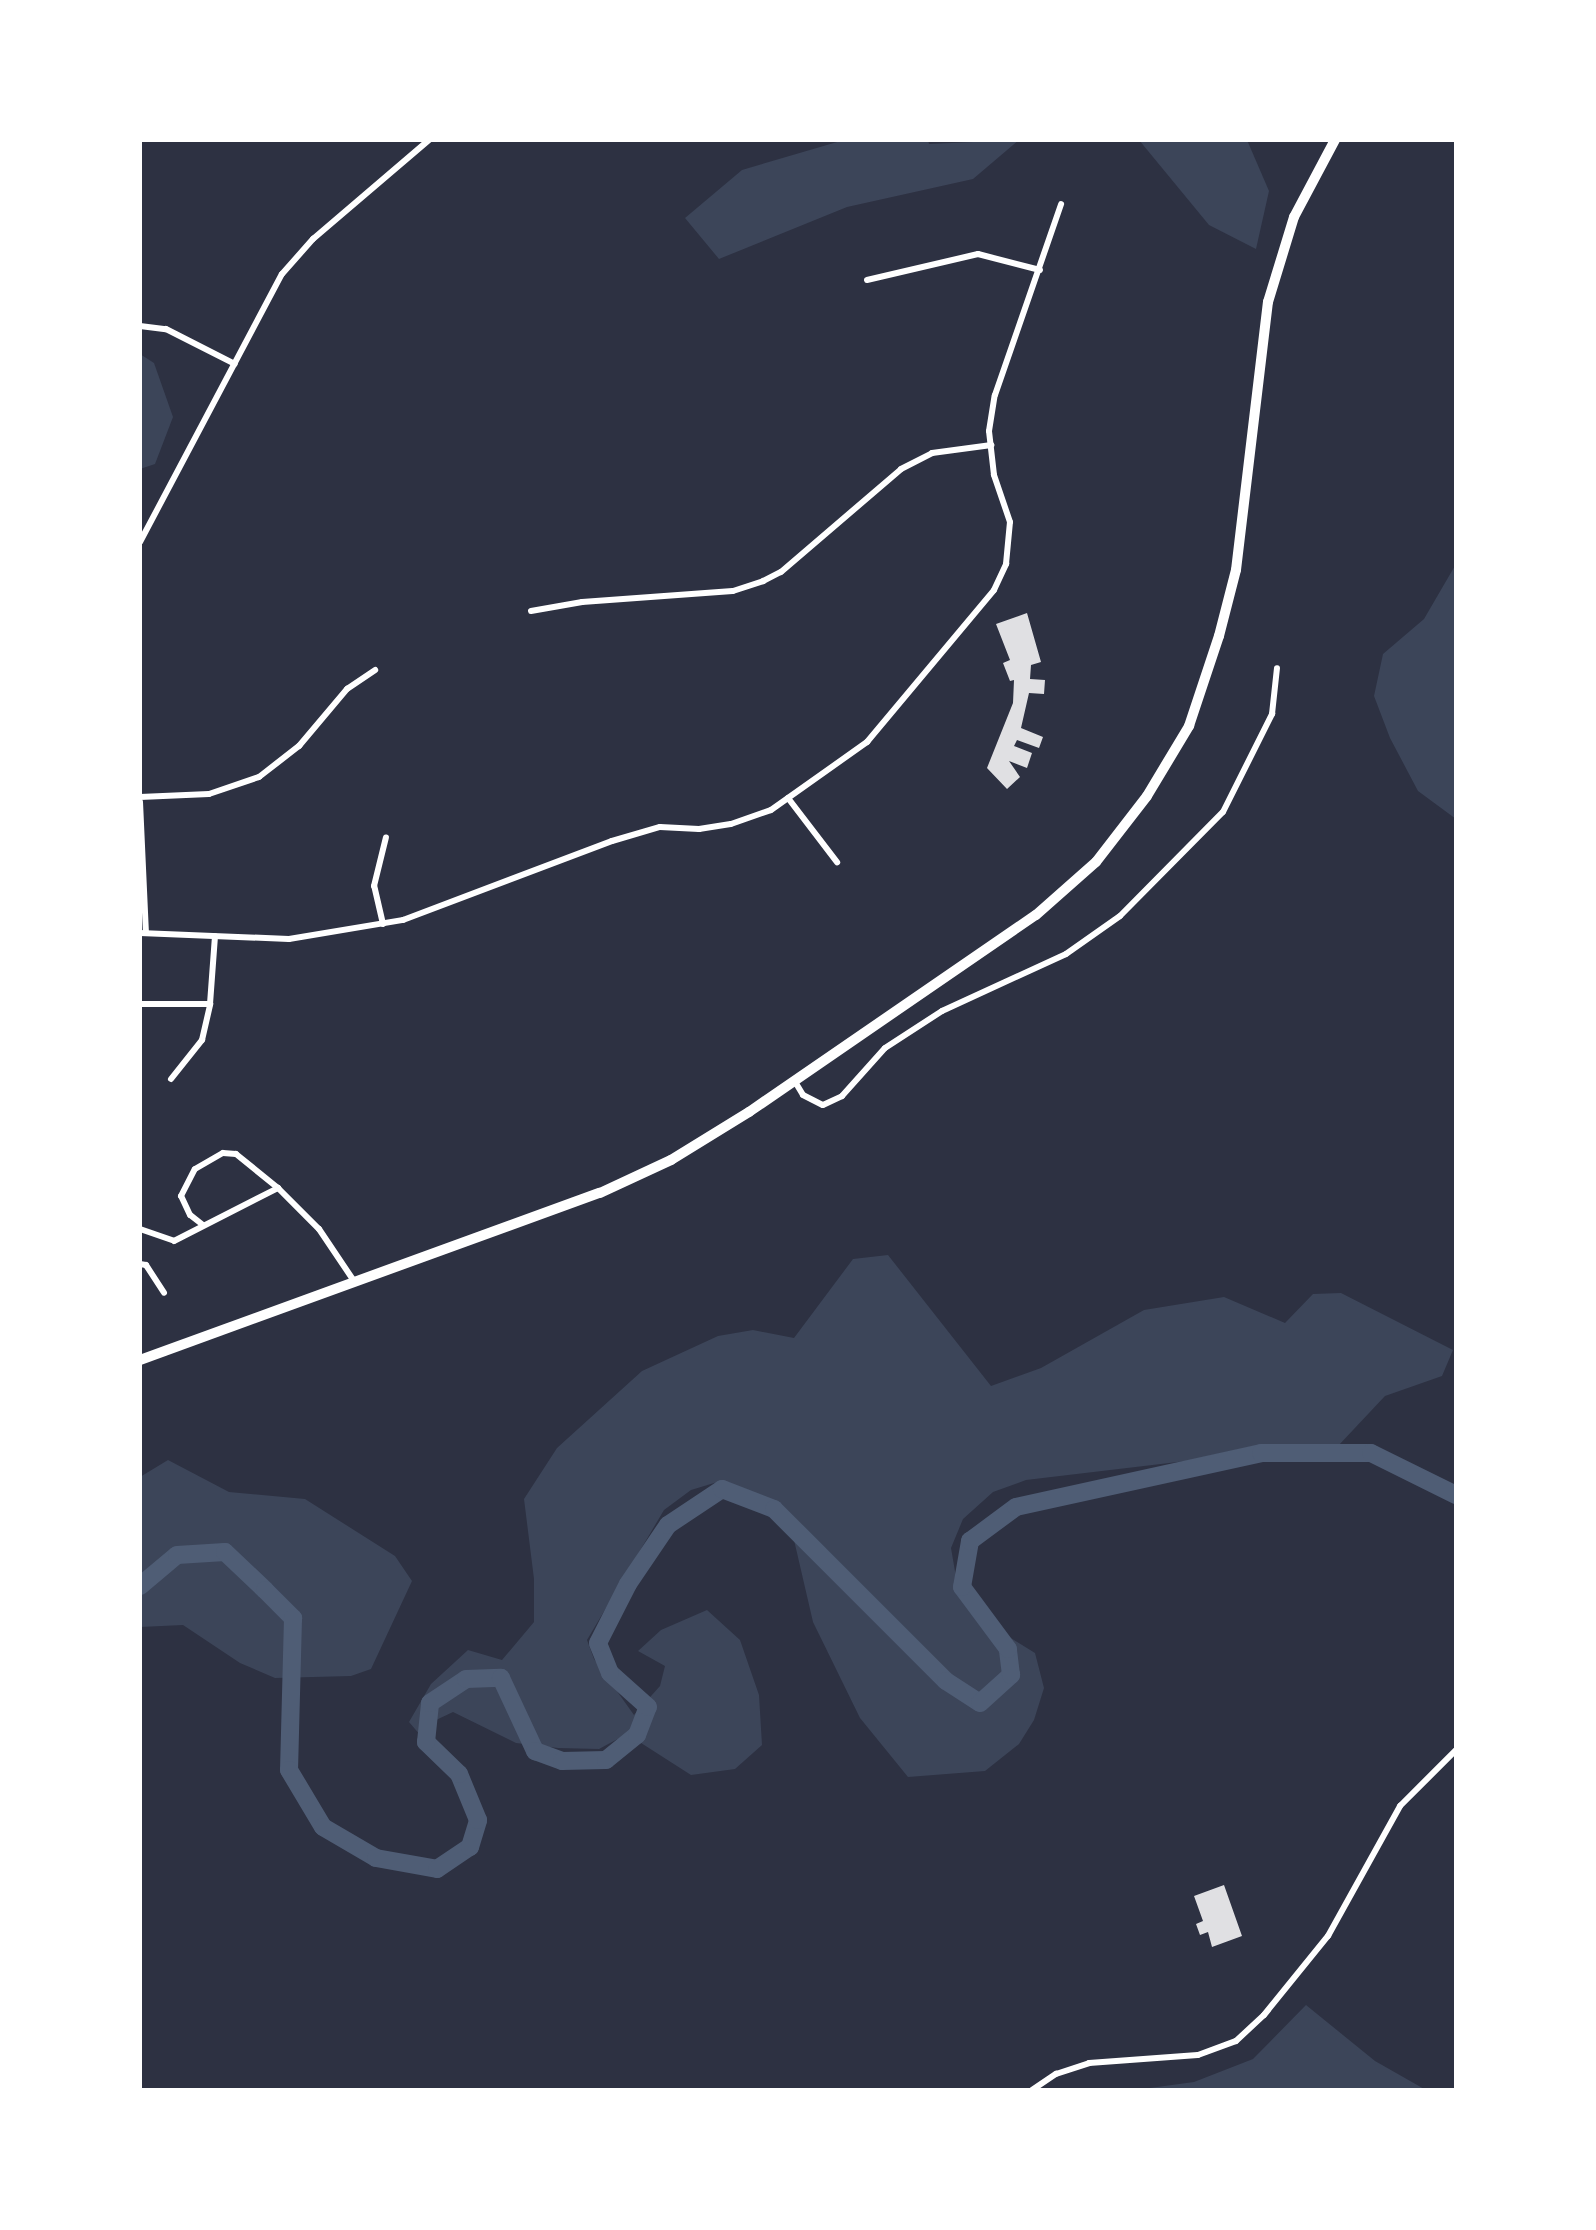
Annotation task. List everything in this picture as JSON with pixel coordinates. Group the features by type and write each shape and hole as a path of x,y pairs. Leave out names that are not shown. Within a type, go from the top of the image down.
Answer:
{"highway":[{"path":"140,1360 600,1193 671,1160 1036,915 1096,862 1147,796 1189,726 1236,570 1268,302 1294,217 1334,140"}],"street":[{"path":"140,542 292,260 429,140"},
{"path":"375,670 347,689 299,746 258,777 209,794 140,799 143,932 304,938 383,924 612,841 660,827 699,829 731,824 771,810 867,742 994,590 1006,564 1010,522 994,476 991,445 995,395 1061,204"},
{"path":"866,280 978,254 1040,270"},
{"path":"140,326 166,329 234,364"},
{"path":"531,612 582,602 732,591 762,581 782,572 902,469 932,453 991,445"},
{"path":"794,1080 803,1094 823,1105 842,1096 885,1048 942,1012 1066,954 1120,916 1223,812 1272,714 1277,668"},
{"path":"788,798 837,862"},
{"path":"383,924 374,886 386,837"},
{"path":"171,1079 202,1040 210,1004 215,936"},
{"path":"140,1004 210,1004"},
{"path":"203,1224 190,1216 182,1196 195,1170 223,1153 236,1154 319,1229 354,1281"},
{"path":"140,1229 174,1241 278,1188"},
{"path":"140,1264 146,1265 164,1292"},
{"path":"1032,2090 1056,2074 1088,2064 1198,2055 1236,2041 1264,2016 1328,1936 1400,1806 1456,1750"}],"shaded area":[{"path":"844,140 928,140 929,144 1019,140 973,179 847,207 719,259 685,218 742,170"},
{"path":"1139,140 1247,140 1269,191 1256,249 1209,225"},
{"path":"140,354 154,363 173,417 155,464 140,469"},
{"path":"1456,564 1456,819 1418,791 1390,738 1374,696 1383,654 1424,619"},
{"path":"888,1255 991,1386 1041,1368 1144,1310 1224,1297 1285,1323 1313,1294 1341,1293 1453,1350 1442,1376 1385,1396 1338,1446 1254,1446 1186,1461 1026,1480 993,1492 963,1519 951,1548 957,1583 985,1622 1035,1653 1044,1688 1034,1720 1019,1744 985,1771 908,1777 860,1718 813,1622 791,1527 757,1497 724,1480 691,1490 664,1510 587,1640 594,1659 634,1715 660,1686 665,1666 638,1651 661,1630 707,1610 740,1640 759,1695 762,1745 735,1769 691,1775 627,1734 599,1749 516,1743 453,1712 434,1721 433,1750 409,1722 431,1684 468,1650 502,1660 534,1622 534,1579 524,1499 557,1448 642,1371 718,1336 753,1330 794,1338 853,1259"},
{"path":"168,1460 229,1492 305,1499 395,1556 412,1581 371,1669 351,1676 275,1678 240,1663 183,1625 140,1627 140,1477"},
{"path":"1306,2005 1375,2061 1426,2090 1135,2090 1194,2082 1253,2059"}],"building":[{"path":"1027,613 1041,662 1031,665 1030,679 1045,680 1044,694 1029,693 1021,728 1043,737 1039,748 1017,740 1014,746 1032,753 1027,768 1009,761 1020,777 1007,789 987,768 1013,703 1014,680 1010,681 1003,663 1010,660 996,624"},
{"path":"1224,1885 1242,1936 1212,1947 1208,1932 1200,1935 1196,1924 1203,1921 1194,1896"}],"waterway":[{"path":"140,1586 177,1555 225,1552 265,1590 293,1618 289,1770 323,1827 376,1858 437,1869 470,1847 478,1820 459,1774 426,1742 430,1703 466,1679 501,1678 535,1751 562,1761 606,1760 637,1735 648,1707 610,1673 598,1643 628,1584 668,1525 722,1489 774,1509 946,1681 980,1703 1011,1675 1008,1649 962,1587 970,1541 1016,1507 1261,1453 1371,1453 1456,1495"}]}
